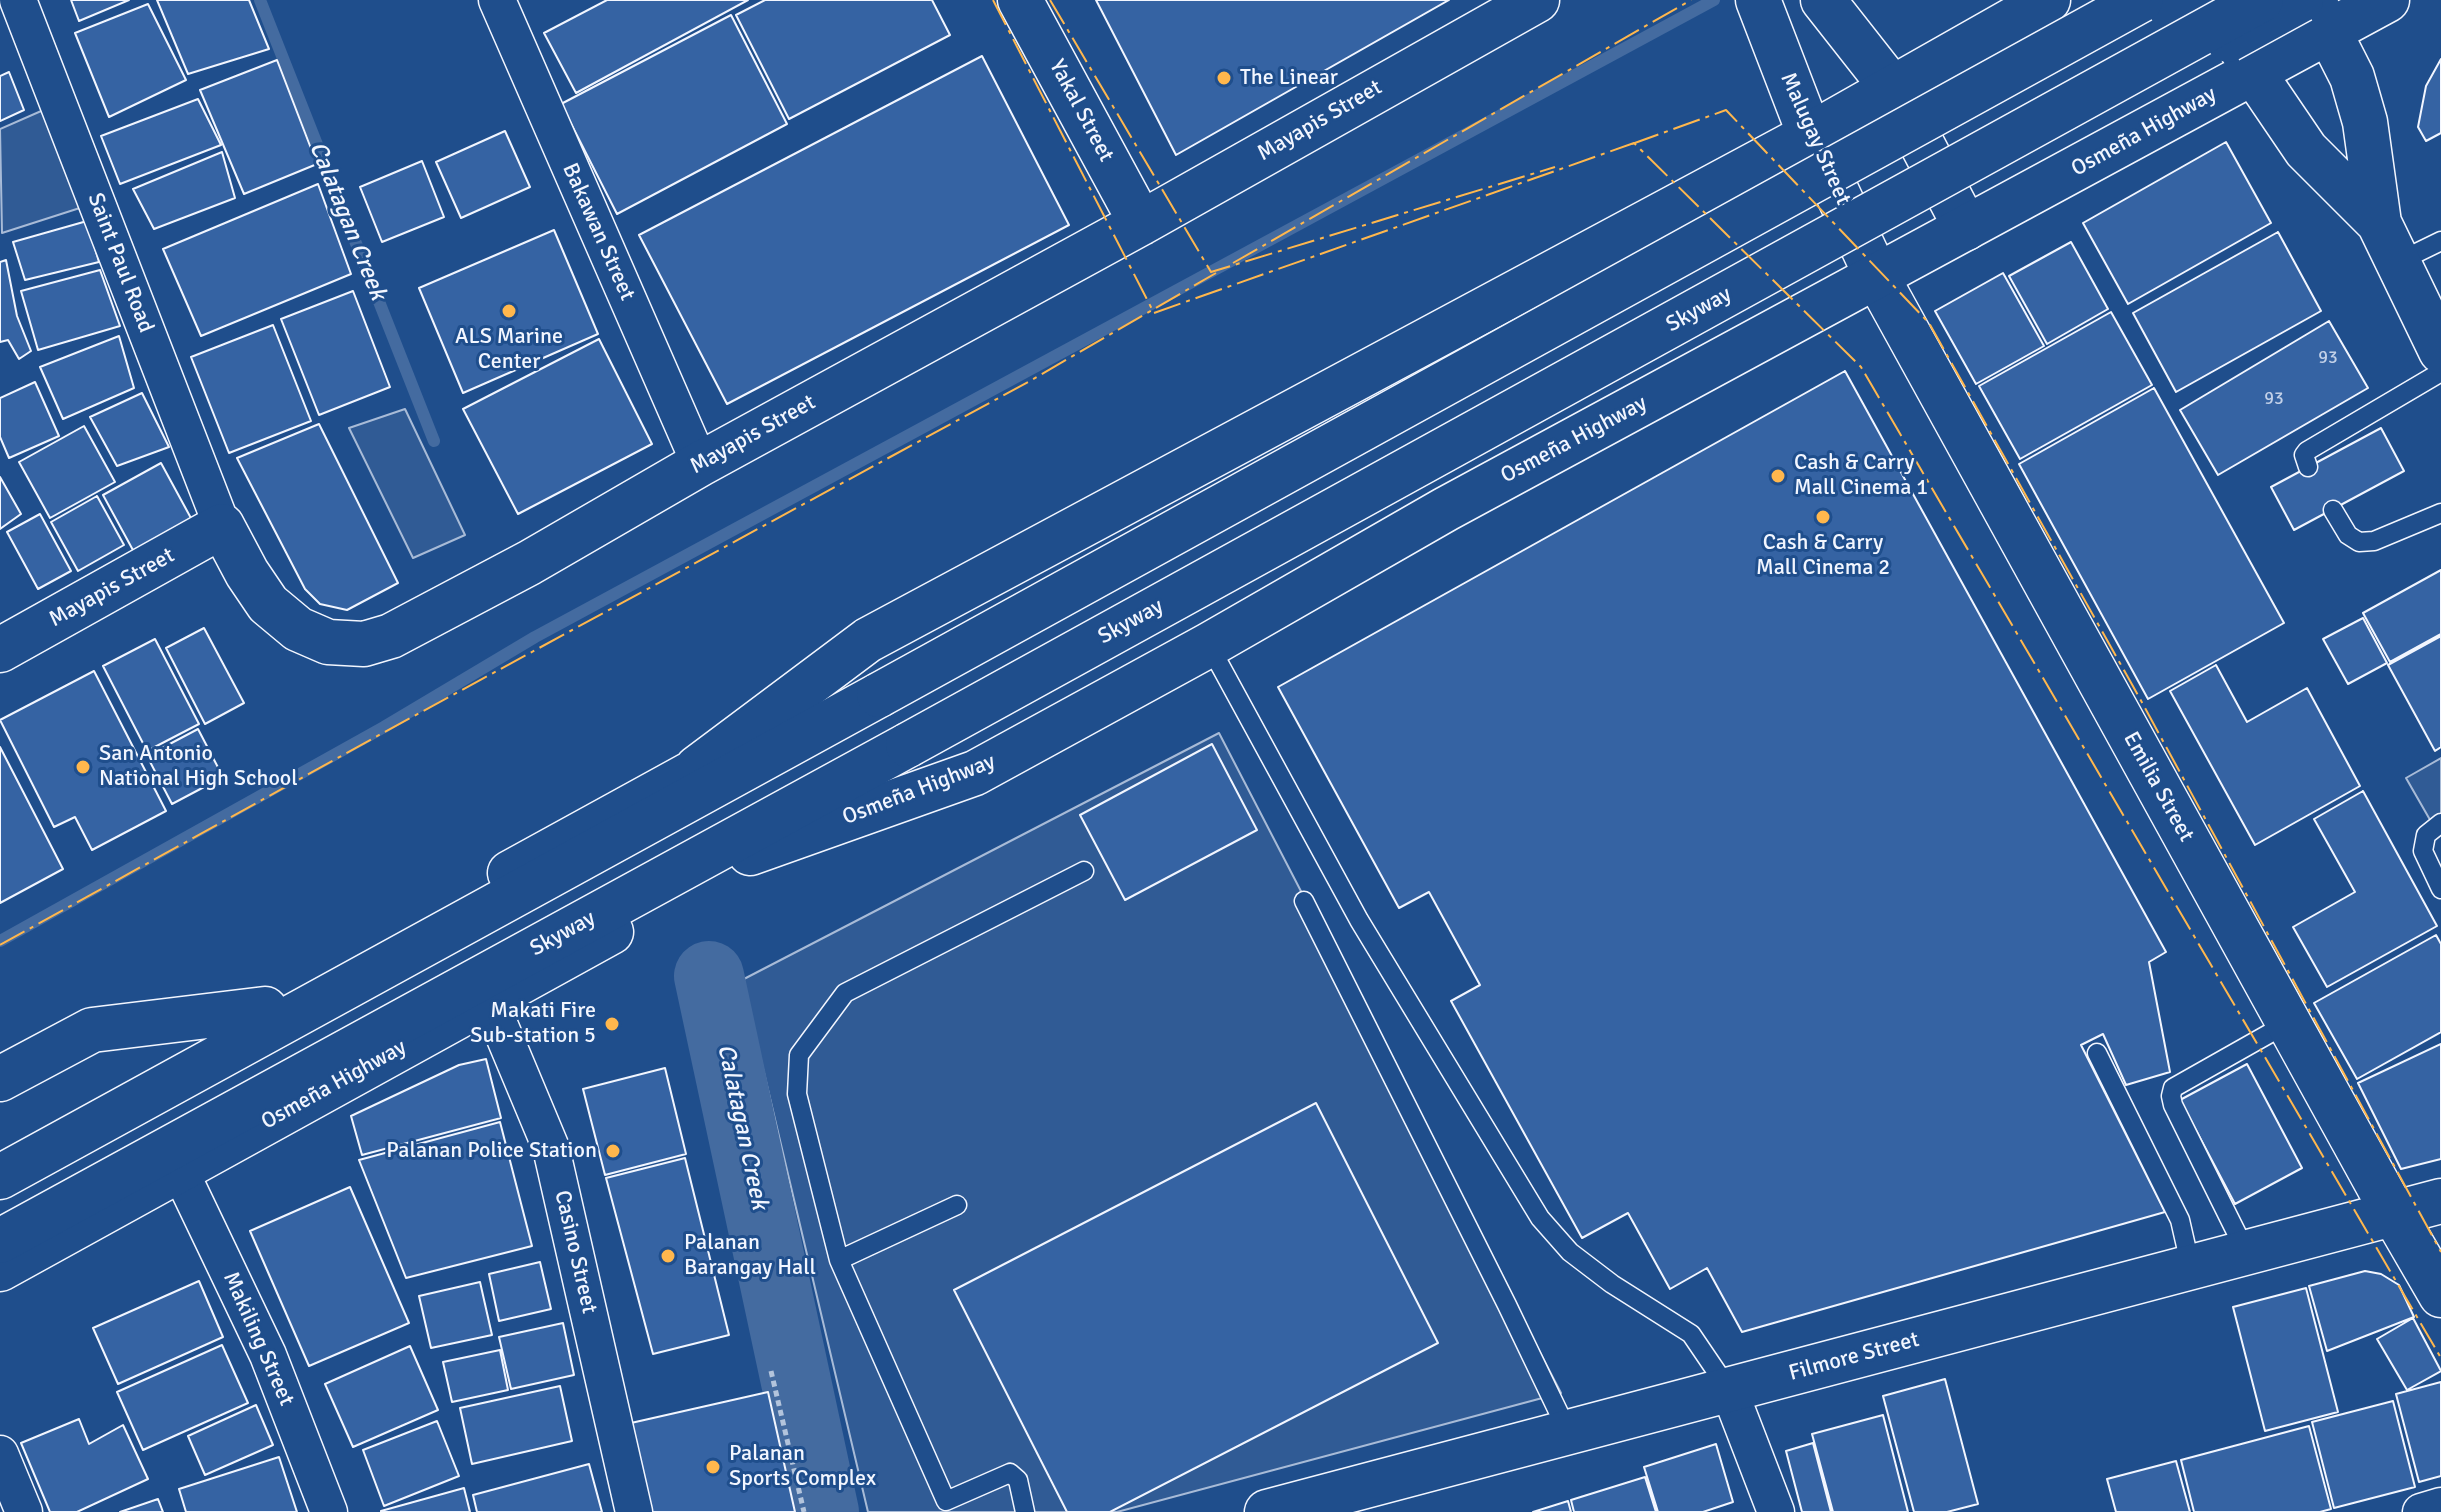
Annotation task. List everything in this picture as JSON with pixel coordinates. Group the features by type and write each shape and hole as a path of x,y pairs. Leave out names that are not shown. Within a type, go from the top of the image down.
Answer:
{"main road":[{"name":"Yakal Street","path":"1020,0 1141,223"},
{"name":"Mayapis Street","path":"0,650 222,526 268,604 298,629 328,642 364,644 391,636 529,563 700,464 1141,223 1537,0"},
{"name":"Malugay Street","path":"1758,0 1810,135 1877,277"},
{"path":"1823,0 1893,89 1966,228"},
{"path":"697,768 868,640 1810,135 2048,0"},
{"path":"0,1154 697,768 872,685 2117,0"},
{"path":"0,1177 2141,0"},
{"path":"2218,0 2253,72 2306,150 2379,223"},
{"name":"Skyway","path":"0,1241 2261,0"},
{"name":"Osmeña Highway","path":"0,1269 489,1000 953,739 2314,10 2387,0"},
{"path":"2314,10 2352,77 2365,122 2379,223 2441,351"},
{"name":"Osmeña Highway","path":"750,853 975,773 1209,645 1446,509 2253,72 2314,10"},
{"name":"Emilia Street","path":"1877,277 2441,1295"},
{"path":"0,1079 92,1030 265,1009"},
{"name":"Filmore Street","path":"1267,1512 2441,1201"}],"street":[{"name":"Saint Paul Road","path":"18,0 222,526"},
{"name":"Bakawan Street","path":"497,0 700,464"},
{"name":"Casino Street","path":"489,1000 551,1148 634,1512"},
{"name":"Makiling Street","path":"179,1169 268,1355 329,1512"},
{"path":"1729,1390 1776,1512"},
{"path":"0,1454 24,1512"},
{"path":"2421,1512 2441,1506"}],"lane":[{"path":"2398,262 2441,241"},
{"path":"2308,467 2304,455 2307,451 2441,372"},
{"path":"2333,510 2348,535 2359,542 2374,541 2441,513"},
{"path":"1209,645 1359,920 1540,1218 1570,1252 1612,1284 1691,1334 1729,1390"},
{"path":"2438,824 2426,835 2423,851 2441,889"},
{"path":"1025,1512 1018,1480 1010,1473 946,1501 839,1260 797,1094 799,1055 845,993 1084,871"},
{"path":"1304,901 1568,1432"},
{"path":"2247,1253 2171,1096 2173,1088 2288,1023"},
{"path":"2097,1053 2180,1220 2191,1268"},
{"path":"839,1260 957,1205"}],"path":[{"path":"771,1371 804,1512"}],"shaded area":[{"path":"48,108 86,206 2,233 0,129"},
{"path":"405,409 465,535 413,558 349,428"},
{"path":"1219,733 1561,1393 1117,1512 868,1512 742,980"},
{"path":"2441,758 2441,830 2437,832 2406,778"}],"building":[{"path":"71,0 129,0 79,21"},
{"path":"157,0 249,0 269,49 188,74"},
{"path":"607,0 748,0 576,93 544,33"},
{"path":"765,0 932,0 950,35 789,119 736,15"},
{"name":"The Linear","path":"1096,0 1449,0 1176,155"},
{"path":"148,4 186,80 109,117 75,33"},
{"path":"731,15 787,124 617,214 561,104"},
{"path":"982,56 1069,225 727,404 639,235"},
{"path":"2441,59 2441,133 2426,141 2418,127 2426,86"},
{"path":"277,60 317,164 244,194 200,90"},
{"path":"9,72 24,110 0,121 0,76"},
{"path":"198,99 221,145 120,184 101,136"},
{"path":"505,131 530,187 461,218 436,162"},
{"path":"2226,142 2271,223 2128,304 2083,223"},
{"path":"222,152 235,198 154,229 133,189"},
{"path":"422,161 444,217 382,242 360,187"},
{"path":"318,184 351,274 201,336 163,249"},
{"path":"87,221 99,262 25,280 13,242"},
{"name":"ALS Marine Center","path":"554,230 598,334 463,393 419,288"},
{"path":"2278,232 2321,311 2176,392 2133,313"},
{"path":"2071,242 2108,309 2047,344 2009,276"},
{"path":"6,260 17,316 31,351 19,359 8,340 0,342 0,262"},
{"path":"100,270 120,326 38,350 21,291"},
{"path":"2003,273 2044,346 1976,384 1935,311"},
{"path":"353,291 390,387 319,415 281,319"},
{"path":"2111,312 2152,385 2020,459 1979,386"},
{"path":"2329,321 2368,388 2218,475 2180,410"},
{"path":"273,325 311,421 229,453 191,357"},
{"path":"119,336 134,388 63,419 40,367"},
{"path":"599,339 652,444 518,514 463,409"},
{"path":"1845,371 2166,952 2149,962 2170,1072 2126,1085 2103,1034 2081,1045 2165,1212 1742,1332 1707,1268 1670,1289 1628,1213 1582,1238 1451,1001 1480,985 1429,892 1399,908 1278,687"},
{"path":"35,382 59,436 9,458 0,437 0,398"},
{"path":"2154,388 2284,623 2148,699 2019,464"},
{"path":"142,393 169,447 117,466 90,417"},
{"path":"319,424 398,583 347,610 320,604 305,589 237,458"},
{"path":"84,426 115,482 50,518 19,462"},
{"path":"2381,428 2404,471 2294,530 2271,487"},
{"path":"161,463 192,520 134,552 103,495"},
{"path":"0,477 21,514 0,529"},
{"path":"97,496 124,545 78,571 51,522"},
{"path":"40,514 71,571 38,589 7,532"},
{"path":"2441,570 2441,634 2390,662 2363,613"},
{"path":"2363,618 2387,663 2348,684 2323,639"},
{"path":"204,628 244,703 205,724 166,648"},
{"path":"2441,636 2441,747 2435,751 2388,665"},
{"path":"155,639 199,724 147,751 103,666"},
{"path":"2216,665 2247,722 2307,688 2360,786 2255,845 2170,691"},
{"name":"San Antonio National High School","path":"94,671 166,811 92,850 75,817 54,827 0,720"},
{"path":"198,729 223,777 172,804 147,756"},
{"path":"1212,744 1257,830 1125,900 1080,815"},
{"path":"0,747 63,869 0,903"},
{"path":"2363,791 2437,926 2327,987 2293,927 2355,892 2314,819"},
{"path":"2436,935 2441,944 2441,1032 2357,1079 2314,1003"},
{"path":"2441,1044 2441,1159 2401,1169 2358,1083"},
{"path":"486,1059 501,1118 362,1155 351,1116 459,1065"},
{"path":"2247,1064 2302,1168 2235,1204 2180,1100"},
{"path":"665,1068 686,1154 605,1175 583,1089"},
{"path":"1316,1103 1438,1343 1110,1512 1067,1512 954,1290"},
{"path":"500,1122 532,1246 406,1278 359,1160"},
{"name":"Palanan Barangay Hall","path":"685,1158 729,1335 653,1354 606,1178"},
{"path":"350,1187 409,1323 309,1366 250,1231"},
{"path":"540,1262 551,1309 499,1321 489,1274"},
{"path":"2365,1271 2381,1274 2399,1285 2414,1317 2327,1351 2309,1286"},
{"path":"199,1281 223,1337 118,1384 93,1328"},
{"path":"480,1282 492,1335 431,1348 419,1296"},
{"path":"2306,1288 2338,1412 2265,1431 2233,1307"},
{"path":"2413,1318 2441,1371 2407,1390 2377,1339"},
{"path":"563,1323 574,1375 511,1389 499,1337"},
{"path":"222,1345 248,1403 143,1450 117,1392"},
{"path":"410,1346 438,1410 353,1447 325,1384"},
{"path":"500,1350 508,1390 452,1402 443,1362"},
{"path":"1945,1379 1978,1504 1947,1512 1914,1512 1883,1396"},
{"path":"2441,1382 2441,1476 2419,1482 2396,1394"},
{"path":"560,1386 572,1441 472,1464 460,1408"},
{"name":"Palanan Sports Complex","path":"768,1392 795,1512 651,1512 631,1423"},
{"path":"2393,1401 2415,1487 2334,1508 2312,1422"},
{"path":"256,1405 273,1445 205,1475 188,1436"},
{"path":"1883,1415 1908,1512 1833,1512 1812,1434"},
{"path":"79,1419 89,1444 123,1425 148,1479 77,1512 50,1512 21,1443"},
{"path":"437,1421 459,1476 384,1506 363,1450"},
{"path":"2309,1426 2331,1509 2320,1512 2194,1512 2181,1460"},
{"path":"1813,1443 1831,1512 1802,1512 1786,1451"},
{"path":"1716,1444 1733,1502 1703,1512 1658,1512 1644,1467"},
{"path":"279,1457 297,1512 186,1512 179,1489"},
{"path":"2176,1461 2190,1512 2116,1512 2107,1479"},
{"path":"589,1464 602,1512 477,1512 473,1495"},
{"path":"1645,1477 1656,1512 1574,1512 1571,1500"},
{"path":"464,1488 470,1512 381,1512 381,1511"},
{"path":"158,1499 163,1512 120,1512"},
{"path":"1568,1501 1571,1512 1533,1512"}],"waterway":[{"name":"Calatagan Creek","path":"260,0 434,441"},
{"path":"0,941 384,727 535,637 1714,0"},
{"name":"Calatagan Creek","path":"709,976 824,1512"}],"power":[{"path":"993,0 1154,313 1634,143 1861,367 2441,1358"},
{"path":"1050,0 1211,272 1555,167"},
{"path":"1233,263 1691,0"},
{"path":"1632,144 1726,110 1929,323 2139,697 2441,1252"},
{"path":"0,945 1028,382 1216,273"}],"place":[{"name":"The Linear","path":"1224,78"},
{"name":"ALS Marine Center","path":"509,311"},
{"name":"Cash & Carry Mall Cinema 1","path":"1778,476"},
{"name":"Cash & Carry Mall Cinema 2","path":"1823,517"},
{"name":"San Antonio National High School","path":"83,767"},
{"name":"Makati Fire Sub-station 5","path":"612,1024"},
{"name":"Palanan Police Station","path":"613,1151"},
{"name":"Palanan Barangay Hall","path":"668,1256"},
{"name":"Palanan Sports Complex","path":"713,1467"}]}
